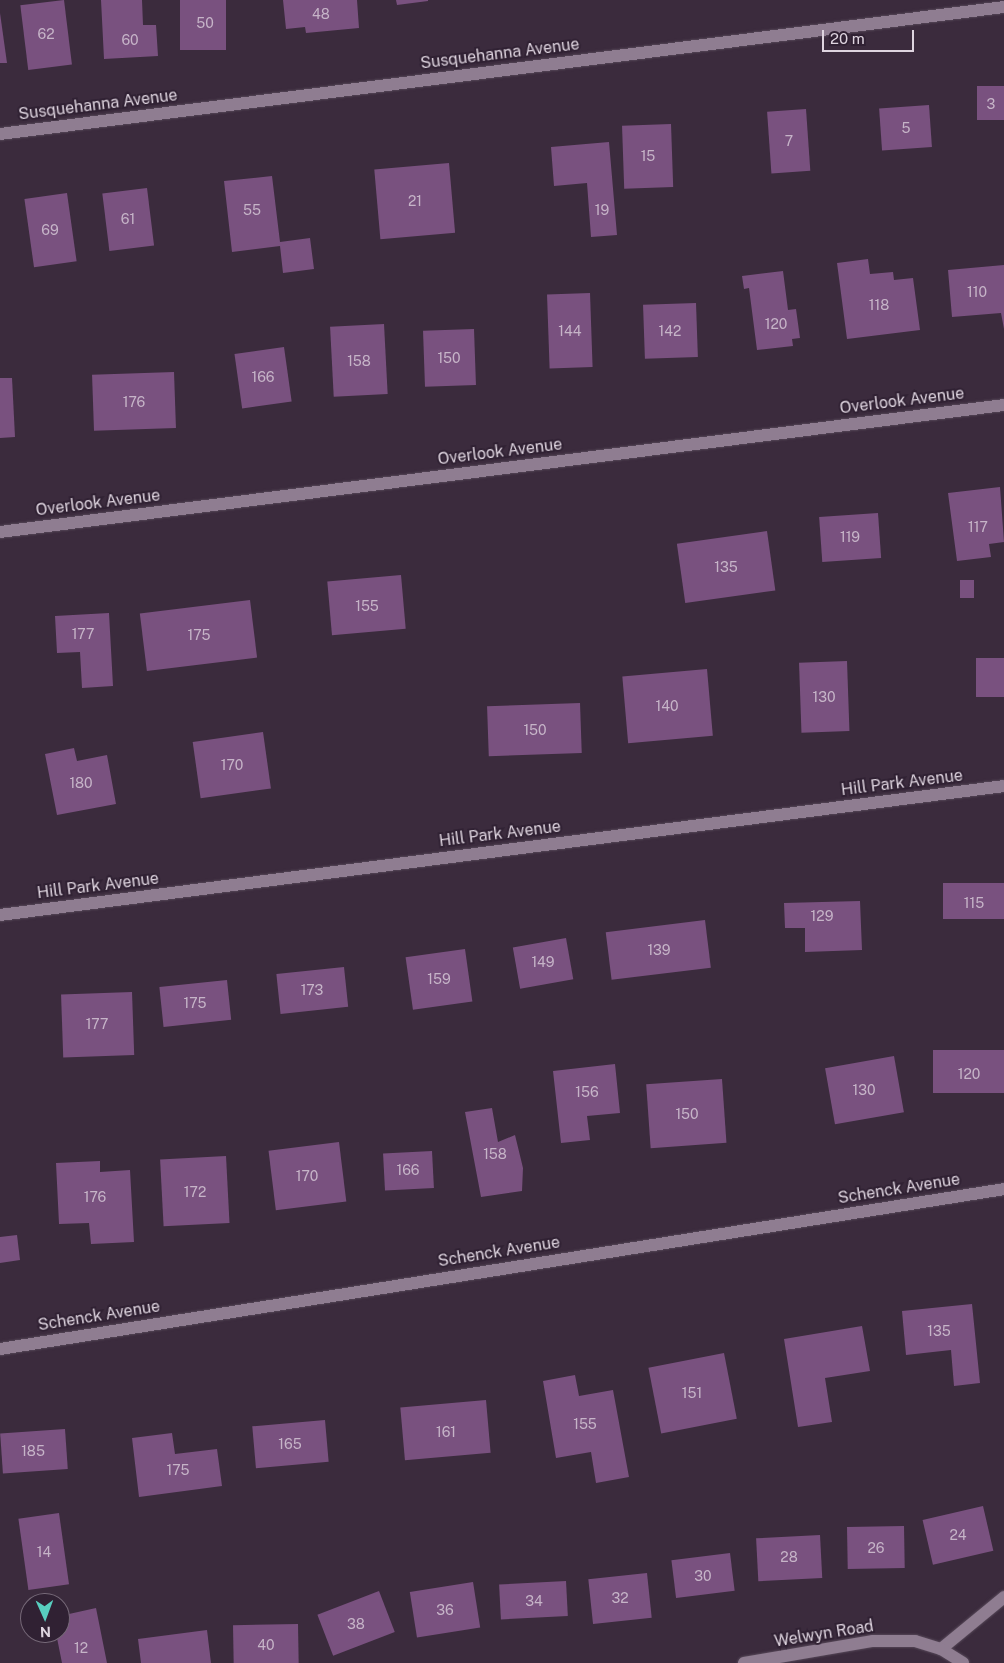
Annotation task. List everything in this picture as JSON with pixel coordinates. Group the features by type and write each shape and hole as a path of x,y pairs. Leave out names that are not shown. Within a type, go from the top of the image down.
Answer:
{"street":[{"name":"Susquehanna Avenue","path":"0,134 1004,7"},
{"name":"Overlook Avenue","path":"0,532 1004,405"},
{"name":"Hill Park Avenue","path":"0,915 1004,786"},
{"name":"Schenck Avenue","path":"0,1348 1004,1189"},
{"path":"941,1649 1004,1597"},
{"name":"Welwyn Road","path":"744,1663 873,1641 915,1641 941,1649 963,1663"}],"building":[{"path":"64,0 72,65 28,70 20,5"},
{"path":"101,0 142,0 143,25 156,25 158,56 104,59"},
{"path":"180,0 226,0 226,50 180,50"},
{"path":"283,0 357,0 359,28 306,33 305,27 286,29"},
{"path":"396,0 428,0 428,1 397,5"},
{"path":"0,13 7,63 0,63"},
{"path":"977,86 1004,86 1004,120 977,120"},
{"path":"929,105 932,147 882,150 879,108"},
{"path":"806,109 810,171 771,174 767,112"},
{"path":"671,124 673,187 624,189 622,126"},
{"path":"609,142 617,235 591,237 587,183 554,186 551,147"},
{"path":"449,163 455,233 380,239 374,170"},
{"path":"272,176 280,242 310,238 314,269 283,273 280,246 232,252 224,181"},
{"path":"147,188 154,246 109,251 102,193"},
{"path":"67,193 77,261 34,267 24,199"},
{"path":"868,259 870,274 893,272 894,280 913,278 920,330 847,339 837,263"},
{"path":"1004,265 1004,329 1001,313 952,317 948,270"},
{"path":"783,271 788,310 796,309 800,338 792,339 793,346 757,350 749,288 744,289 742,276"},
{"path":"590,293 593,367 550,368 547,295"},
{"path":"696,303 698,357 645,359 643,305"},
{"path":"384,324 388,394 334,397 330,327"},
{"path":"474,329 476,385 425,387 423,331"},
{"path":"284,347 292,401 242,408 234,354"},
{"path":"174,372 176,428 94,431 92,375"},
{"path":"0,378 12,378 15,437 0,438"},
{"path":"1000,487 1004,542 989,544 991,557 957,561 948,493"},
{"path":"878,513 881,558 822,562 819,517"},
{"path":"767,531 775,590 685,603 677,544"},
{"path":"401,575 406,629 332,635 327,581"},
{"path":"960,580 974,580 974,598 960,598"},
{"path":"250,600 257,658 147,671 140,614"},
{"path":"109,613 113,686 82,688 80,652 57,653 55,616"},
{"path":"976,658 1004,658 1004,697 976,697"},
{"path":"847,661 849,731 801,733 799,663"},
{"path":"707,669 713,736 628,743 622,676"},
{"path":"580,703 582,753 489,756 487,706"},
{"path":"263,732 271,788 201,798 193,742"},
{"path":"74,748 77,761 107,755 116,804 57,815 45,754"},
{"path":"943,883 1004,883 1004,919 943,919"},
{"path":"860,901 862,950 805,952 805,928 785,928 784,903"},
{"path":"705,920 711,968 612,980 606,932"},
{"path":"566,938 573,979 520,989 513,947"},
{"path":"465,949 472,1001 413,1010 406,957"},
{"path":"344,967 348,1007 281,1014 276,974"},
{"path":"227,980 231,1020 164,1027 159,987"},
{"path":"132,992 134,1055 63,1057 61,994"},
{"path":"933,1050 1004,1050 1004,1093 933,1093"},
{"path":"894,1056 904,1112 835,1124 825,1068"},
{"path":"615,1064 620,1113 587,1116 590,1140 561,1143 553,1071"},
{"path":"722,1079 726,1143 651,1148 646,1084"},
{"path":"492,1108 498,1142 515,1135 523,1168 522,1191 481,1197 465,1112"},
{"path":"339,1142 346,1202 276,1210 269,1151"},
{"path":"432,1151 434,1188 385,1191 383,1154"},
{"path":"226,1156 230,1223 164,1226 160,1159"},
{"path":"100,1161 100,1172 130,1170 134,1242 91,1244 89,1223 59,1224 56,1163"},
{"path":"17,1235 20,1260 0,1263 0,1237"},
{"path":"972,1304 980,1383 954,1386 951,1350 906,1355 902,1311"},
{"path":"862,1326 870,1371 825,1378 832,1422 798,1427 784,1339"},
{"path":"724,1353 737,1419 661,1433 648,1368"},
{"path":"575,1375 579,1396 613,1390 629,1477 596,1483 591,1452 556,1458 543,1381"},
{"path":"486,1400 491,1453 405,1460 400,1407"},
{"path":"325,1420 329,1462 256,1468 252,1426"},
{"path":"65,1429 68,1469 3,1473 0,1434"},
{"path":"172,1433 175,1454 217,1449 222,1486 139,1497 132,1438"},
{"path":"983,1506 993,1551 933,1565 923,1520"},
{"path":"59,1513 69,1584 28,1590 18,1519"},
{"path":"904,1526 905,1568 848,1569 847,1527"},
{"path":"820,1535 822,1578 758,1581 756,1538"},
{"path":"730,1553 735,1591 676,1598 671,1560"},
{"path":"647,1573 652,1618 593,1624 588,1579"},
{"path":"566,1581 568,1616 501,1619 499,1585"},
{"path":"473,1582 480,1627 417,1637 410,1592"},
{"path":"379,1591 395,1632 333,1656 317,1615"},
{"path":"96,1608 107,1663 62,1663 58,1643 70,1643 70,1614"},
{"path":"298,1624 299,1663 234,1663 233,1625"},
{"path":"207,1630 211,1663 141,1663 138,1639"}]}
